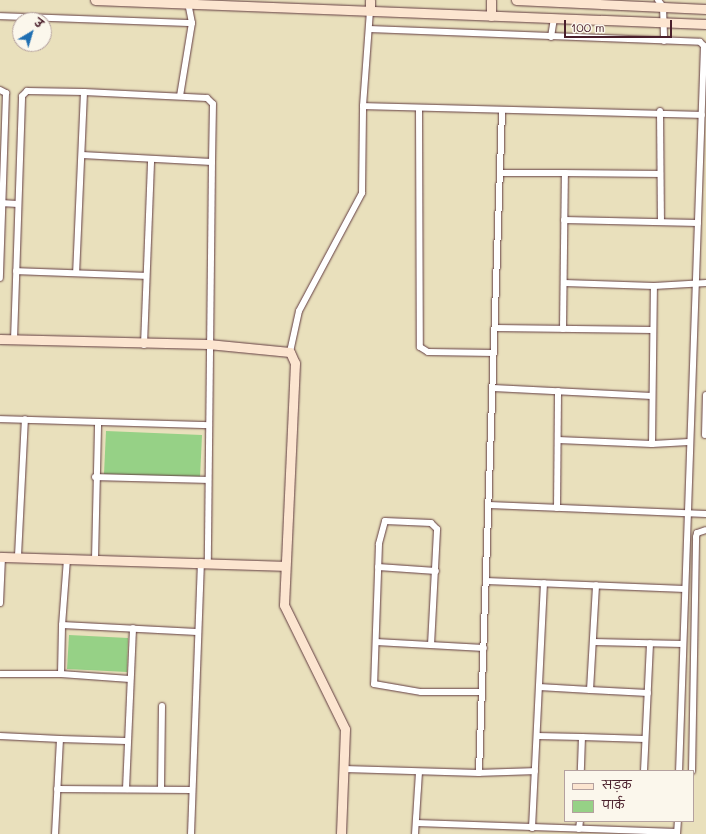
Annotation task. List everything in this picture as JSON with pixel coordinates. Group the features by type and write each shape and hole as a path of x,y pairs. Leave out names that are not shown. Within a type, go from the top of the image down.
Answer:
{"street":[{"path":"95,0 706,24"},
{"path":"341,834 346,740 341,718 286,614 284,566 295,363 290,352 299,311 362,193 363,106 370,0"},
{"path":"491,0 491,16"},
{"path":"516,0 661,3 706,9"},
{"path":"180,96 192,23 188,3"},
{"path":"661,3 664,41"},
{"path":"0,16 192,23"},
{"path":"551,37 554,19"},
{"path":"369,29 700,42 704,46 702,115 703,173 698,223 695,285 679,770"},
{"path":"0,90 6,93 0,278"},
{"path":"14,340 23,92 84,92 180,96 211,100 212,162 207,480 204,562 197,632 191,834"},
{"path":"76,273 84,92"},
{"path":"363,106 502,111 660,111 702,115"},
{"path":"419,108 420,347 428,352 494,353"},
{"path":"479,773 502,111"},
{"path":"660,111 661,222"},
{"path":"82,155 151,160 212,162"},
{"path":"144,345 151,160"},
{"path":"500,173 660,174"},
{"path":"563,329 565,173"},
{"path":"2,203 18,204"},
{"path":"564,220 698,223"},
{"path":"16,271 146,276"},
{"path":"564,283 654,286 695,285 706,283"},
{"path":"652,444 654,286"},
{"path":"495,328 653,330"},
{"path":"0,339 144,345 208,344 290,352"},
{"path":"493,388 652,396"},
{"path":"557,508 558,391"},
{"path":"705,436 706,395"},
{"path":"0,418 98,424 208,425"},
{"path":"18,556 25,419"},
{"path":"95,560 95,477 98,424"},
{"path":"558,440 652,444 689,442"},
{"path":"95,477 207,480"},
{"path":"489,505 706,514"},
{"path":"431,645 436,571 436,529 431,523 385,521 382,527 378,567 374,684 421,692 482,692"},
{"path":"692,770 696,538 697,533 706,530"},
{"path":"0,603 1,557 18,556 284,566"},
{"path":"61,674 66,559"},
{"path":"378,567 436,571"},
{"path":"486,581 685,589"},
{"path":"532,828 544,583"},
{"path":"590,690 596,585"},
{"path":"62,625 197,632"},
{"path":"126,789 126,741 133,628"},
{"path":"376,642 484,648"},
{"path":"593,642 683,644"},
{"path":"644,770 650,643"},
{"path":"0,674 61,674 130,679"},
{"path":"539,687 648,693"},
{"path":"161,788 162,706"},
{"path":"0,736 126,741"},
{"path":"537,736 645,739"},
{"path":"581,770 582,737"},
{"path":"56,834 60,739"},
{"path":"680,753 692,752"},
{"path":"344,769 479,773 535,771"},
{"path":"415,834 419,772"},
{"path":"57,789 161,788 192,790"},
{"path":"580,822 580,829"},
{"path":"416,824 677,833 678,822"}],"green space":[{"path":"106,431 202,435 200,478 104,474"},
{"path":"69,635 128,638 127,672 67,669"}]}
